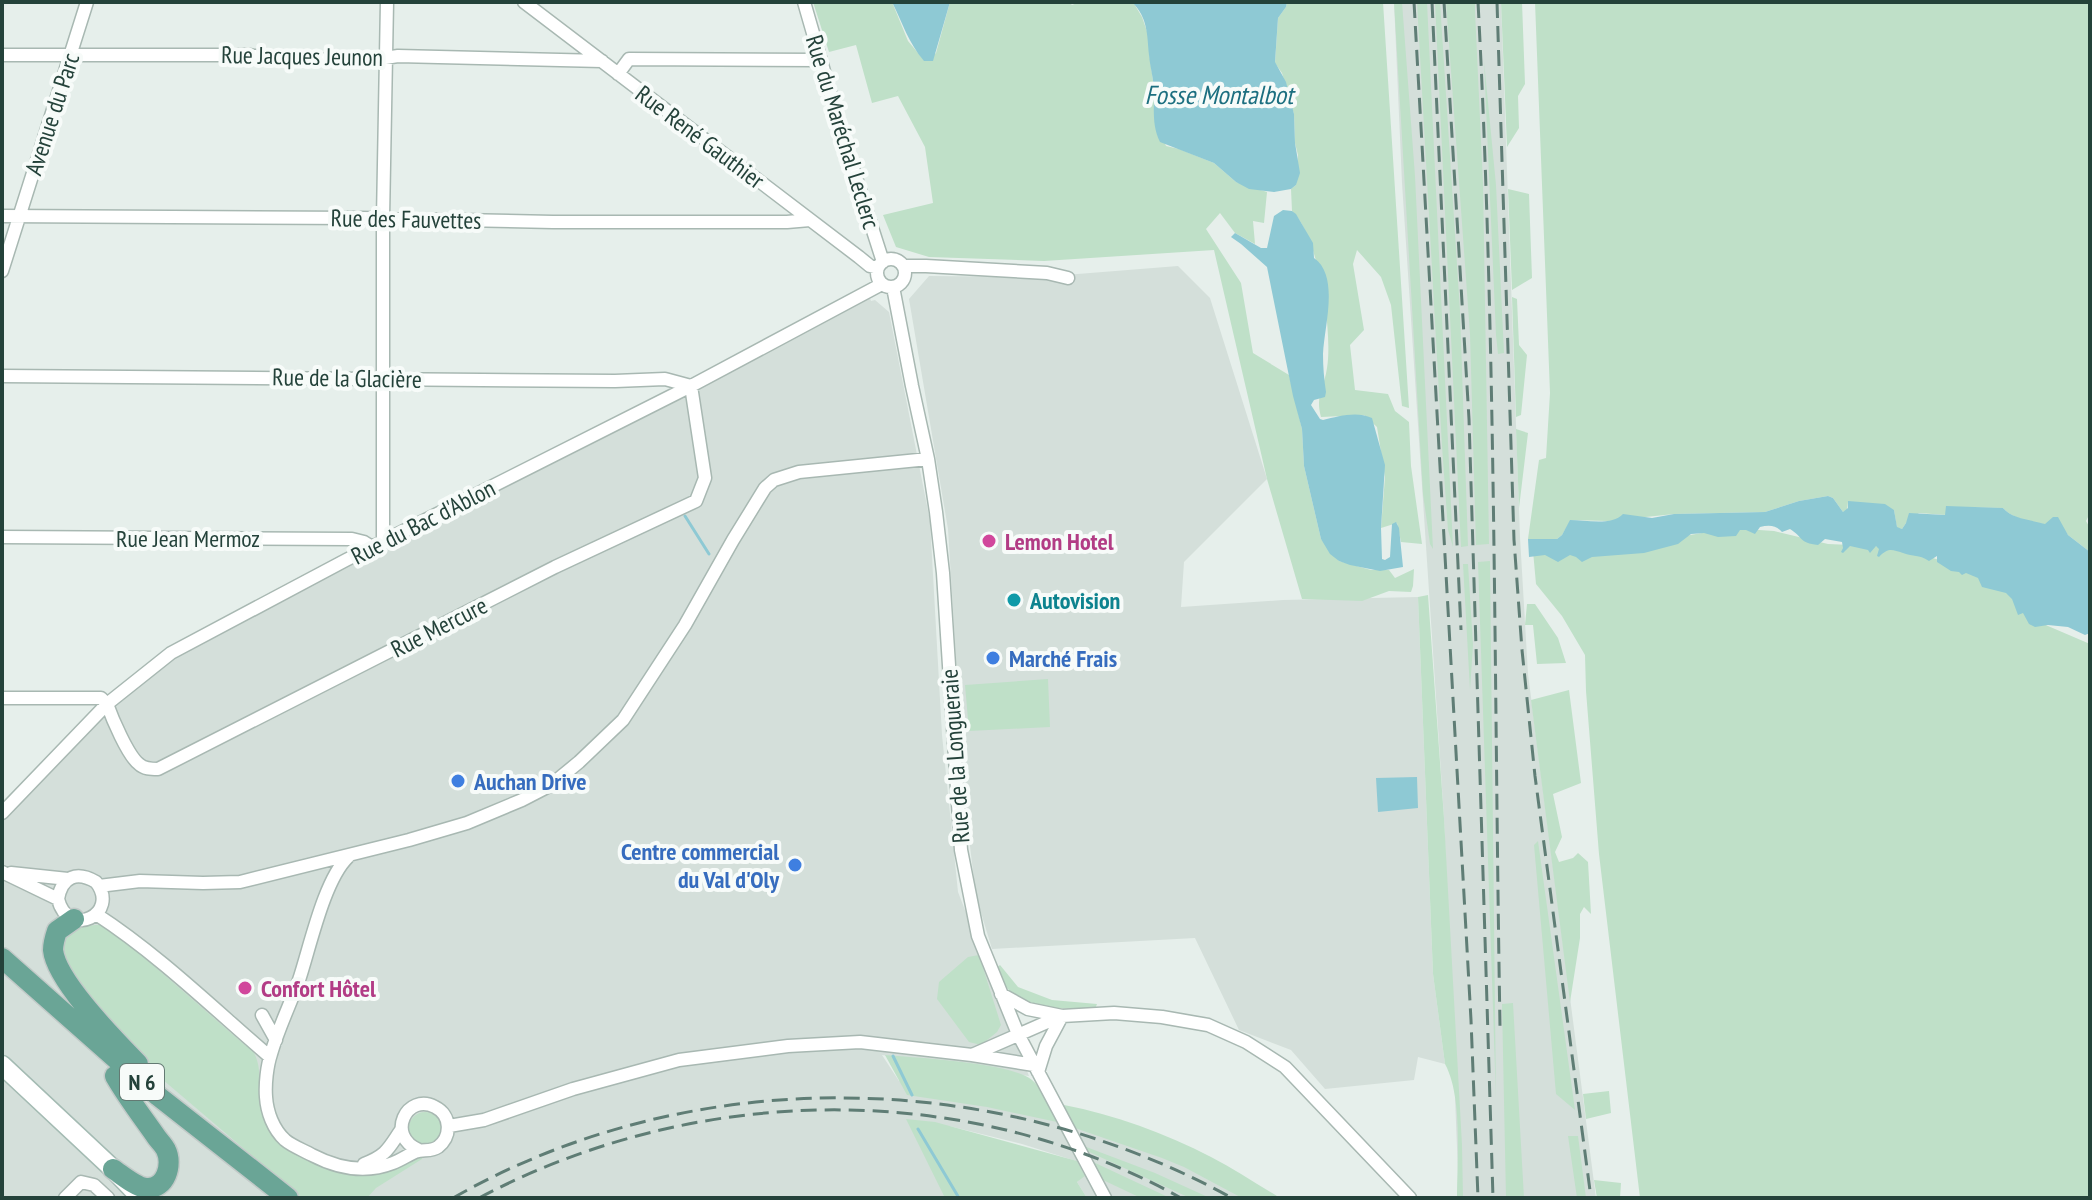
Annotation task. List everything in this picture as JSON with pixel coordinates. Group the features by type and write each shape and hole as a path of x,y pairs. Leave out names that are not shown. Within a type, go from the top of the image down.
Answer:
{"main road":[{"path":"74,919 57,931 53,949 56,961 89,1010 165,1090 172,1107"},
{"name":"N 6","path":"2,958 117,1061 288,1198"},
{"name":"N 6","path":"2,976 115,1076 266,1198"},
{"path":"2,1065 141,1198"},
{"path":"113,1169 146,1188 155,1187 167,1174 169,1162 167,1151 115,1076"},
{"path":"2,1077 134,1198"}],"street":[{"name":"Avenue du Parc","path":"2,271 87,2"},
{"path":"377,545 384,378 387,2"},
{"name":"Rue René Gauthier","path":"524,2 870,266 880,265"},
{"name":"Rue du Maréchal Leclerc","path":"804,2 880,265"},
{"name":"Rue Jacques Jeunon","path":"2,55 234,55 271,59 387,59 398,56 602,61"},
{"path":"618,74 629,59 820,60"},
{"name":"Rue des Fauvettes","path":"2,216 553,222 810,220"},
{"path":"903,266 905,275 897,286 887,286 877,277 880,265 892,259 903,266 1047,273 1068,278"},
{"name":"Rue du Bac d'Ablon","path":"2,813 107,704 171,653 887,286"},
{"name":"Rue de la Longueraie","path":"887,286 928,459 943,573 961,850 978,936 1018,1034 1105,1198"},
{"name":"Rue de la Glacière","path":"2,376 665,379 691,386"},
{"path":"649,379 663,400"},
{"name":"Rue Mercure","path":"107,704 134,760 143,767 158,769 555,567 696,501 705,478 691,386"},
{"path":"99,886 140,881 240,882 467,823 522,800 551,785 623,720 685,625 765,488 774,480 799,472 928,459"},
{"name":"Rue Jean Mermoz","path":"2,537 352,539 377,545"},
{"path":"2,698 101,698 107,704"},
{"path":"351,855 337,869 270,1057 266,1095 270,1120 285,1141 338,1167 354,1168 374,1168 393,1163 419,1150 434,1149 440,1146 449,1126 442,1111 430,1104 422,1104 409,1110 389,1150 377,1159 354,1168"},
{"path":"317,864 324,884 324,902"},
{"path":"2,872 68,879 90,878 103,894 96,914 87,920 74,919 62,909 58,899 62,884 68,879"},
{"path":"2,872 58,899"},
{"path":"96,914 156,957 270,1057"},
{"path":"1001,994 1028,1009 1062,1016 1114,1013 1162,1017 1208,1025 1246,1042 1285,1067 1410,1198"},
{"path":"262,1015 276,1040"},
{"path":"972,1055 1062,1016"},
{"path":"449,1126 484,1120 573,1089 679,1060 788,1046 860,1042 972,1055 1036,1068 1062,1016"},
{"path":"401,1130 407,1143 419,1150"},
{"path":"65,1198 81,1182 94,1185 108,1198"}],"shaded area":[{"path":"1394,2 1501,2 1520,537 1528,674 1596,1198 1459,1198 1444,818 1402,183"},
{"path":"1178,266 1210,298 1267,479 1184,562 1181,607 1283,600 1418,597 1433,974 1445,1064 1418,1057 1414,1080 1325,1089 1291,1050 1239,1030 1195,938 992,949 976,896 965,805 948,529 909,299 929,276 1040,277"},
{"path":"867,291 871,301 875,300 889,312 930,521 942,735 958,892 1029,1076 882,1055 899,1081 932,1083 1037,1107 1153,1144 1270,1198 1087,1198 1077,1182 1095,1167 1022,1144 949,1126 973,1198 2,1198 2,817 67,745 170,655"}],"green space":[{"path":"813,2 892,2 908,41 927,61 936,53 950,2 1069,2 1072,5 1080,2 1133,2 1149,37 1154,117 1166,146 1214,163 1236,182 1267,192 1264,223 1253,221 1255,244 1235,233 1220,213 1206,229 1241,283 1253,353 1289,375 1302,429 1304,466 1321,539 1339,561 1371,570 1389,570 1395,578 1414,569 1411,592 1389,591 1362,601 1302,599 1267,479 1214,250 1044,261 929,257 896,247 883,215 933,203 925,147 898,96 872,103 856,45 829,52"},
{"path":"1287,2 1383,2 1409,408 1402,406 1391,305 1381,277 1357,250 1353,264 1364,330 1350,345 1355,390 1388,394 1395,411 1409,422 1411,466 1422,544 1401,542 1397,523 1381,528 1385,477 1377,427 1364,415 1321,417 1319,409 1328,352 1326,310 1310,241 1302,223 1292,211 1291,189 1296,185 1298,155 1294,114 1282,73 1275,63 1278,18"},
{"path":"1394,2 1402,2 1415,176 1433,549 1423,494"},
{"path":"1417,2 1427,2 1453,547 1448,530 1442,446"},
{"path":"1435,2 1440,2 1460,311 1468,546 1461,547"},
{"path":"1446,2 1475,2 1483,184 1489,544 1476,545 1470,334"},
{"path":"1501,2 1522,2 1525,84 1518,96 1519,128 1507,147"},
{"path":"1535,2 2090,2 2090,513 2086,521 2090,528 2090,552 2061,526 2022,519 2003,508 1946,507 1946,515 1919,513 1902,529 1897,528 1894,510 1848,502 1847,511 1843,512 1828,496 1765,512 1674,514 1608,521 1571,520 1557,539 1528,539 1539,460 1546,458 1550,393"},
{"path":"1484,61 1496,185 1504,353 1498,354 1496,335"},
{"path":"1508,189 1529,194 1532,278 1512,290"},
{"path":"1512,297 1517,299 1519,345 1527,355 1521,415 1516,417"},
{"path":"1516,429 1528,433 1519,508"},
{"path":"1730,528 1774,531 1828,544 1897,547 1972,570 2022,603 2034,620 2090,644 2090,1198 1640,1198 1599,854 1585,655 1562,616 1536,584 1533,551 1679,537"},
{"path":"1490,561 1496,1099 1478,562"},
{"path":"1463,564 1468,564 1473,645 1470,690"},
{"path":"1428,595 1444,818 1463,1198 1457,1198 1457,1111 1445,1064 1433,974 1418,597"},
{"path":"1527,604 1535,604 1558,638 1566,663 1537,664 1533,625 1525,625"},
{"path":"1048,679 1050,727 969,731 965,685"},
{"path":"1569,690 1581,783 1553,794 1562,837 1555,852 1559,862 1578,853 1588,862 1591,914 1584,907 1580,914 1580,938 1570,1002 1531,700"},
{"path":"1538,841 1575,1110 1556,1094 1534,845"},
{"path":"95,925 115,932 248,1045 259,1068 260,1102 265,1120 275,1137 290,1150 328,1169 352,1175 378,1173 418,1157 422,1159 376,1188 367,1198 302,1198 149,1068 83,994 60,950 63,937 75,928"},
{"path":"979,955 1001,1025 981,1045 969,1042 937,999 939,982 968,957"},
{"path":"1000,965 1018,987 1052,1000 1097,1004 1095,1009 1050,1008 1024,1001 1003,984 995,969"},
{"path":"1513,1003 1524,1198 1506,1198 1502,1004"},
{"path":"885,1055 962,1062 1020,1074 1035,1083 1057,1122 907,1095"},
{"path":"1609,1091 1611,1113 1586,1119 1583,1094"},
{"path":"1064,1105 1121,1120 1176,1140 1280,1198 1242,1198 1184,1167 1072,1127"},
{"path":"425,1112 437,1116 441,1128 437,1140 425,1144 413,1140 409,1128 413,1116"},
{"path":"906,1119 935,1122 1077,1161 1085,1176 1077,1182 1087,1198 945,1198"},
{"path":"1568,1136 1578,1136 1586,1198 1577,1198"},
{"path":"1081,1145 1210,1198 1190,1198 1087,1151"},
{"path":"1091,1161 1170,1198 1141,1198 1103,1180"},
{"path":"1594,1180 1621,1183 1620,1198 1597,1198"}],"water":[{"path":"892,2 950,2 933,61 924,61 918,54"},
{"name":"Fosse Montalbot","path":"1132,2 1287,2 1278,18 1275,62 1286,82 1294,114 1300,173 1296,185 1274,192 1249,189 1214,163 1160,142 1155,124 1154,87 1146,27"},
{"path":"1283,210 1296,214 1313,243 1314,258 1322,266 1329,289 1323,354 1326,392 1325,397 1314,400 1311,405 1323,420 1354,415 1372,418 1385,465 1382,559 1390,557 1392,524 1396,522 1403,567 1380,571 1350,565 1330,554 1321,539 1304,466 1302,429 1267,267 1231,237 1235,233 1261,248 1267,248 1274,216"},
{"path":"1828,496 1843,512 1848,508 1848,501 1885,504 1894,510 1897,527 1902,529 1909,513 1945,515 1946,506 2003,508 2017,517 2045,524 2058,517 2068,535 2090,552 2090,633 2085,635 2068,627 2035,627 2029,624 2023,613 2018,615 2006,593 1982,587 1978,578 1966,573 1962,575 1951,571 1937,562 1937,556 1929,561 1891,550 1879,557 1876,546 1870,553 1850,546 1843,553 1842,542 1825,539 1818,545 1812,544 1790,529 1782,532 1772,526 1760,527 1755,534 1740,530 1736,536 1691,534 1678,544 1644,553 1592,557 1582,562 1570,555 1558,562 1545,555 1529,557 1528,539 1557,539 1570,520 1606,521 1623,514 1652,518 1674,514 1765,512"},
{"path":"1417,777 1418,808 1378,812 1376,778"}],"waterway":[{"path":"685,516 709,554"},
{"path":"893,1056 912,1095"},
{"path":"918,1129 959,1198"}],"railway":[{"path":"1414,2 1471,1020 1478,1198"},
{"path":"1432,2 1461,630"},
{"path":"1444,2 1469,419 1493,1198"},
{"path":"1478,2 1491,386 1500,1026"},
{"path":"1497,2 1514,540 1522,650 1535,776 1591,1198"},
{"path":"453,1198 545,1154 642,1122 741,1104 842,1098 944,1105 1043,1124 1140,1155 1232,1198"},
{"path":"479,1198 563,1160 650,1133 740,1116 830,1110 921,1115 1011,1131 1098,1159 1181,1198"}],"place":[{"name":"Lemon Hotel","path":"989,541"},
{"name":"Autovision","path":"1014,600"},
{"name":"Marché Frais","path":"993,658"},
{"name":"Auchan Drive","path":"458,781"},
{"name":"Centre commercial du Val d'Oly","path":"795,865"},
{"name":"Confort Hôtel","path":"245,988"}]}
